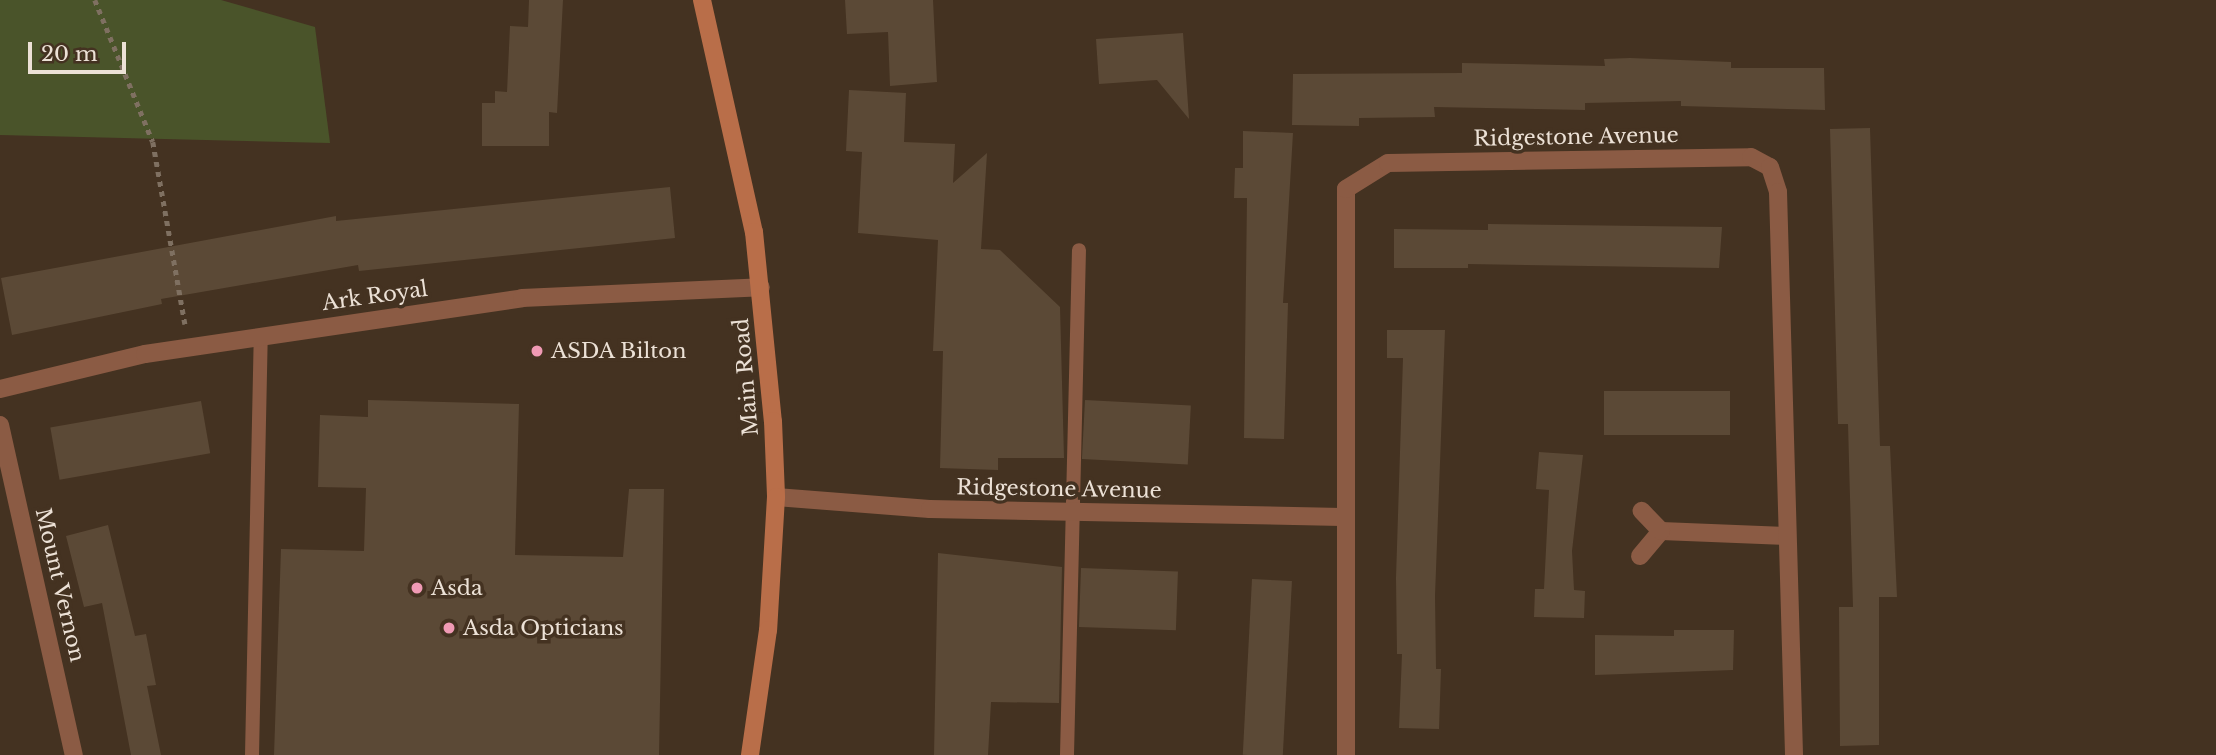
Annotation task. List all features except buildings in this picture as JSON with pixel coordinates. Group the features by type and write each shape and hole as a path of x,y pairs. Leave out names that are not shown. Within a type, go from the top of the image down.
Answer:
{"main road":[{"name":"Main Road","path":"702,0 741,169 761,287 776,497 767,641 750,755"}],"street":[{"name":"Ridgestone Avenue","path":"1346,755 1342,517 1346,189 1388,163 1751,157 1770,167 1778,192 1784,536 1794,755"},
{"name":"Ark Royal","path":"0,389 189,347 522,298 761,287"},
{"name":"Mount Vernon","path":"0,425 74,755"},
{"name":"Ridgestone Avenue","path":"776,497 930,509 1342,517"},
{"path":"1642,511 1661,531 1784,536"},
{"path":"1640,556 1661,531"}],"lane":[{"path":"1067,755 1079,250"},
{"path":"252,755 261,335"}],"path":[{"path":"95,0 153,142 189,347"}],"green space":[{"path":"0,0 221,0 315,27 330,143 0,135"}],"place":[{"name":"ASDA Bilton","path":"537,351"},
{"name":"Asda","path":"417,588"},
{"name":"Asda Opticians","path":"449,628"}]}
